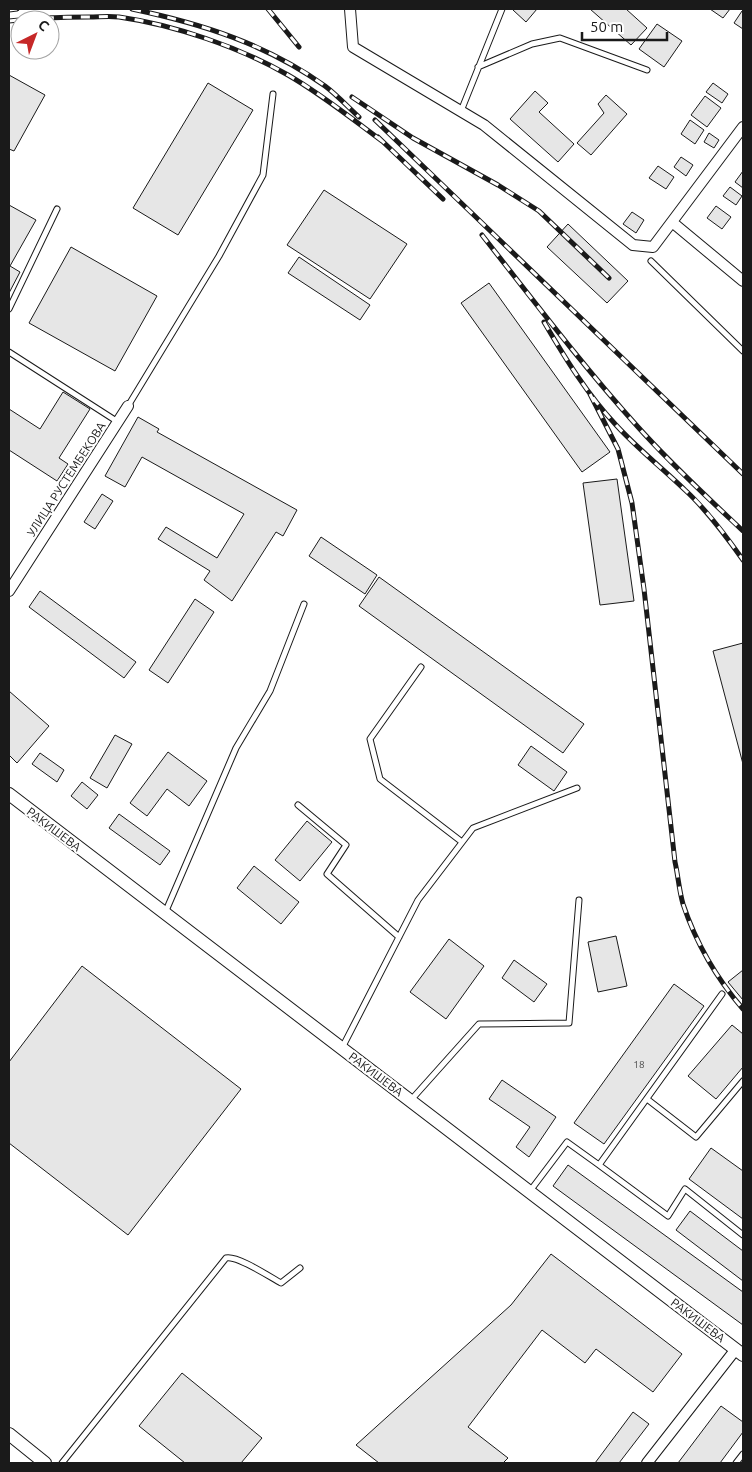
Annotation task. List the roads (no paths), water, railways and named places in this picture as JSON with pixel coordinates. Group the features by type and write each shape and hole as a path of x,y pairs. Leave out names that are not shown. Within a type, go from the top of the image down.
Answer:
{"street":[{"path":"350,9 353,47 491,131 633,246 654,247 743,127"},
{"path":"672,222 743,280"},
{"name":"УЛИЦА РУСТЕМБЕКОВА","path":"9,591 128,406"},
{"name":"РАКИШЕВА","path":"9,794 740,1352"},
{"path":"647,1463 740,1352"},
{"path":"9,1434 45,1463"}],"lane":[{"path":"461,111 502,9"},
{"path":"478,68 532,44 560,38 647,70"},
{"path":"128,406 219,256 262,175 273,94"},
{"path":"9,309 57,209"},
{"path":"651,261 743,351"},
{"path":"9,352 118,422"},
{"path":"165,913 236,748 270,691 304,604"},
{"path":"420,667 370,739 380,779 462,842"},
{"path":"342,1048 418,900 472,828 577,788"},
{"path":"298,805 346,845 327,874 399,937"},
{"path":"411,1101 480,1024 569,1023 578,900"},
{"path":"599,1165 722,994"},
{"path":"647,1099 696,1137 743,1082"},
{"path":"530,1192 567,1142 668,1216 685,1190 743,1235"},
{"path":"62,1463 226,1258 230,1257 239,1261 281,1283 300,1268"},
{"path":"736,1463 743,1454"}],"railway":[{"path":"9,10 17,9"},
{"path":"132,9 184,21 257,47 303,71 325,86 359,117"},
{"path":"268,9 299,47"},
{"path":"9,21 59,17 119,17 184,31 206,38 249,55 300,82 382,141"},
{"path":"352,97 413,138 498,185 539,211 609,278"},
{"path":"375,120 743,474"},
{"path":"378,137 443,199"},
{"path":"482,235 558,332 638,427 689,480 743,531"},
{"path":"544,322 577,375 605,413 632,442 701,506 743,560"},
{"path":"590,394 618,449 632,503 644,589 675,862 683,904 694,933 708,960 724,985 743,1009"}]}
